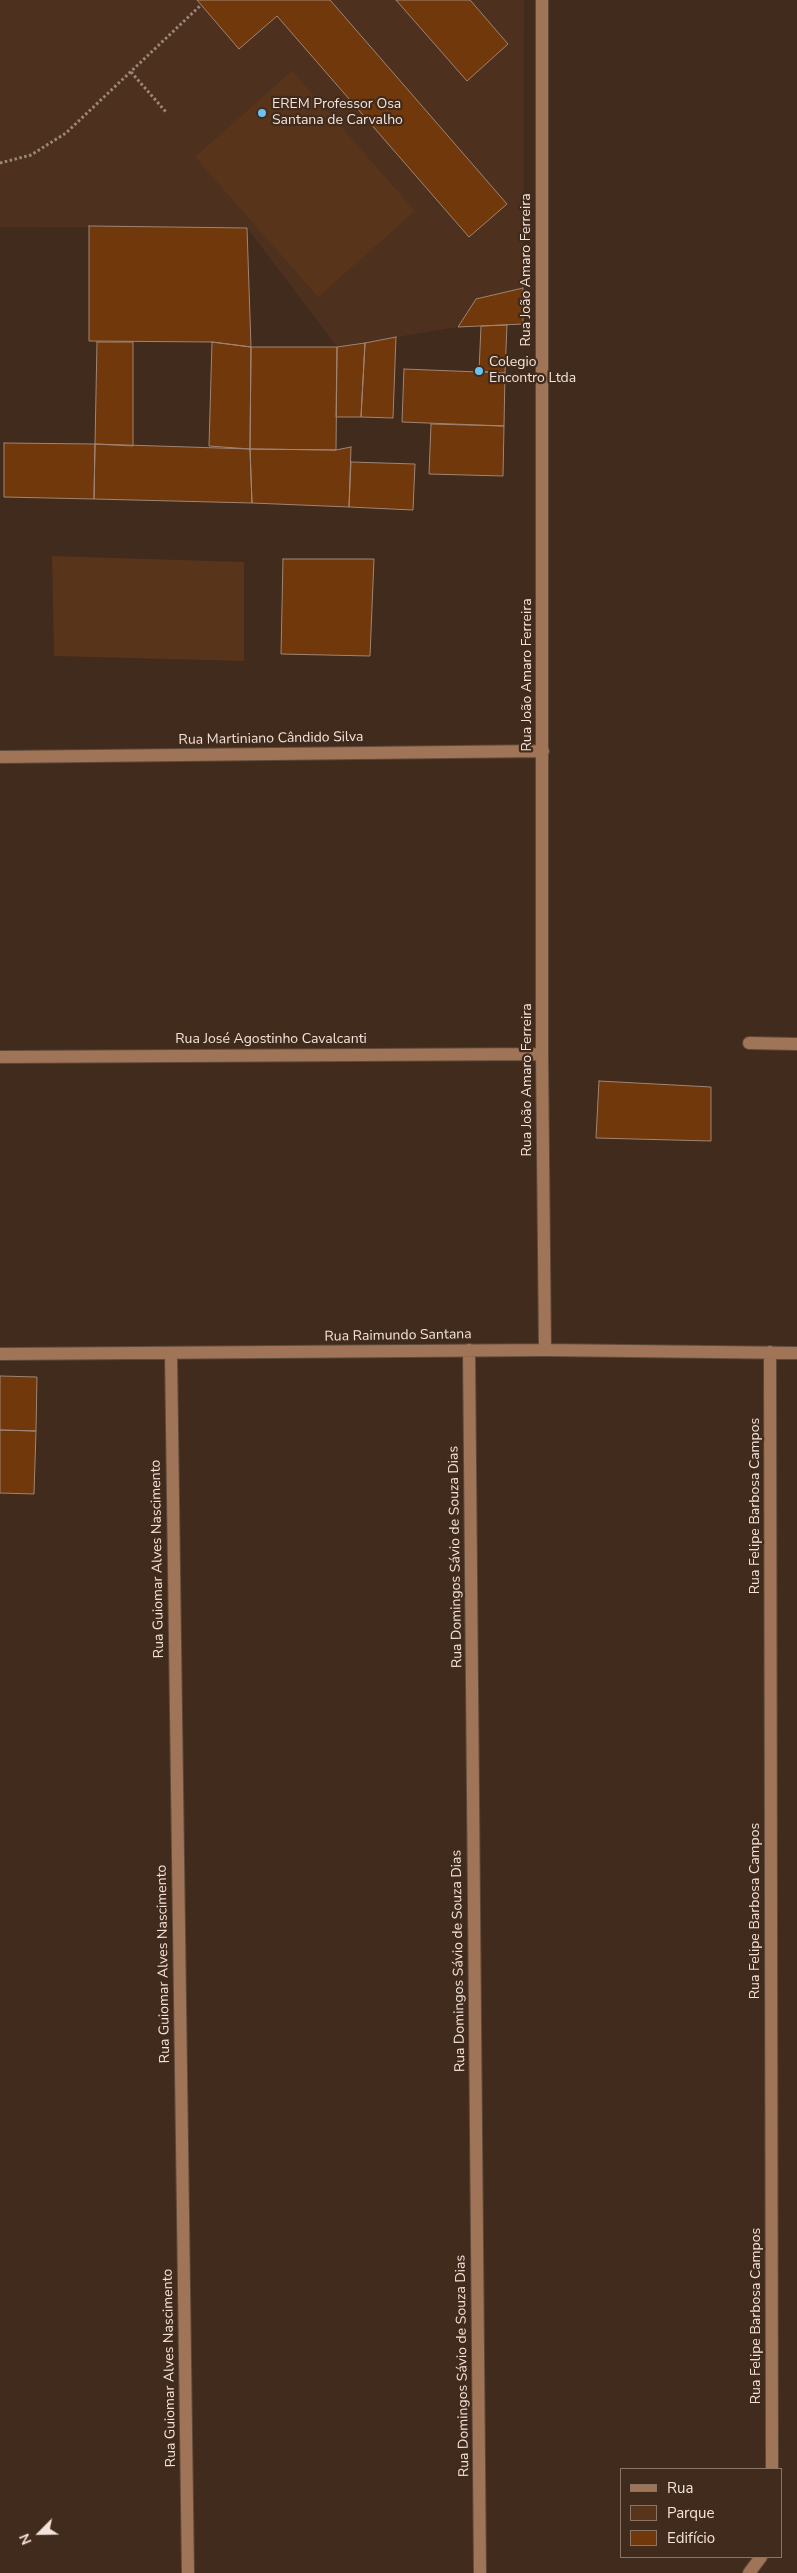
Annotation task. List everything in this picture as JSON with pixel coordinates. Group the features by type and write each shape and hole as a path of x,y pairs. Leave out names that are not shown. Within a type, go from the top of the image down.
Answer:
{"street":[{"name":"Rua João Amaro Ferreira","path":"542,0 542,1054 545,1350"},
{"name":"Rua Martiniano Cândido Silva","path":"0,757 543,751"},
{"path":"749,1043 797,1044"},
{"name":"Rua José Agostinho Cavalcanti","path":"0,1057 542,1054"},
{"name":"Rua Raimundo Santana","path":"0,1354 469,1350 797,1353"},
{"name":"Rua Domingos Sávio de Souza Dias","path":"469,1350 480,2573"},
{"name":"Rua Felipe Barbosa Campos","path":"770,1352 772,2468"},
{"name":"Rua Guiomar Alves Nascimento","path":"171,1354 188,2573"},
{"path":"750,2573 760,2558"}],"path":[{"path":"0,163 31,155 66,132 202,5"},
{"path":"131,72 166,112"}],"shaded area":[{"name":"EREM Professor Osa Santana de Carvalho","path":"0,0 524,0 523,288 476,299 458,327 337,347 247,228 0,227"}],"green space":[{"path":"292,71 415,211 318,297 195,157"},
{"path":"52,556 244,562 244,661 54,656"}],"building":[{"path":"197,0 330,0 507,204 469,237 277,16 239,49"},
{"path":"396,0 470,0 508,44 467,81"},
{"path":"89,226 247,228 251,347 212,342 89,341"},
{"path":"523,288 523,324 458,327 476,299"},
{"path":"507,325 505,373 479,371 481,326"},
{"path":"396,337 393,418 361,417 365,343"},
{"path":"97,342 133,342 133,446 95,444"},
{"path":"212,342 251,347 250,449 209,446"},
{"path":"365,343 361,417 336,417 337,347"},
{"path":"251,347 337,347 336,450 250,449"},
{"path":"404,369 505,373 504,426 402,422"},
{"path":"431,424 504,426 503,476 429,474"},
{"path":"4,443 95,444 94,499 4,497"},
{"path":"95,444 250,449 252,503 94,499"},
{"path":"351,447 349,507 252,503 250,449 336,450"},
{"path":"351,462 415,464 413,510 349,507"},
{"path":"283,559 374,559 370,656 281,654"},
{"path":"599,1081 711,1087 711,1141 596,1138"},
{"path":"0,1376 37,1377 36,1431 0,1430"},
{"path":"0,1430 36,1431 34,1494 0,1493"}],"place":[{"name":"EREM Professor Osa Santana de Carvalho","path":"262,113"},
{"name":"Colegio Encontro Ltda","path":"479,371"}]}
